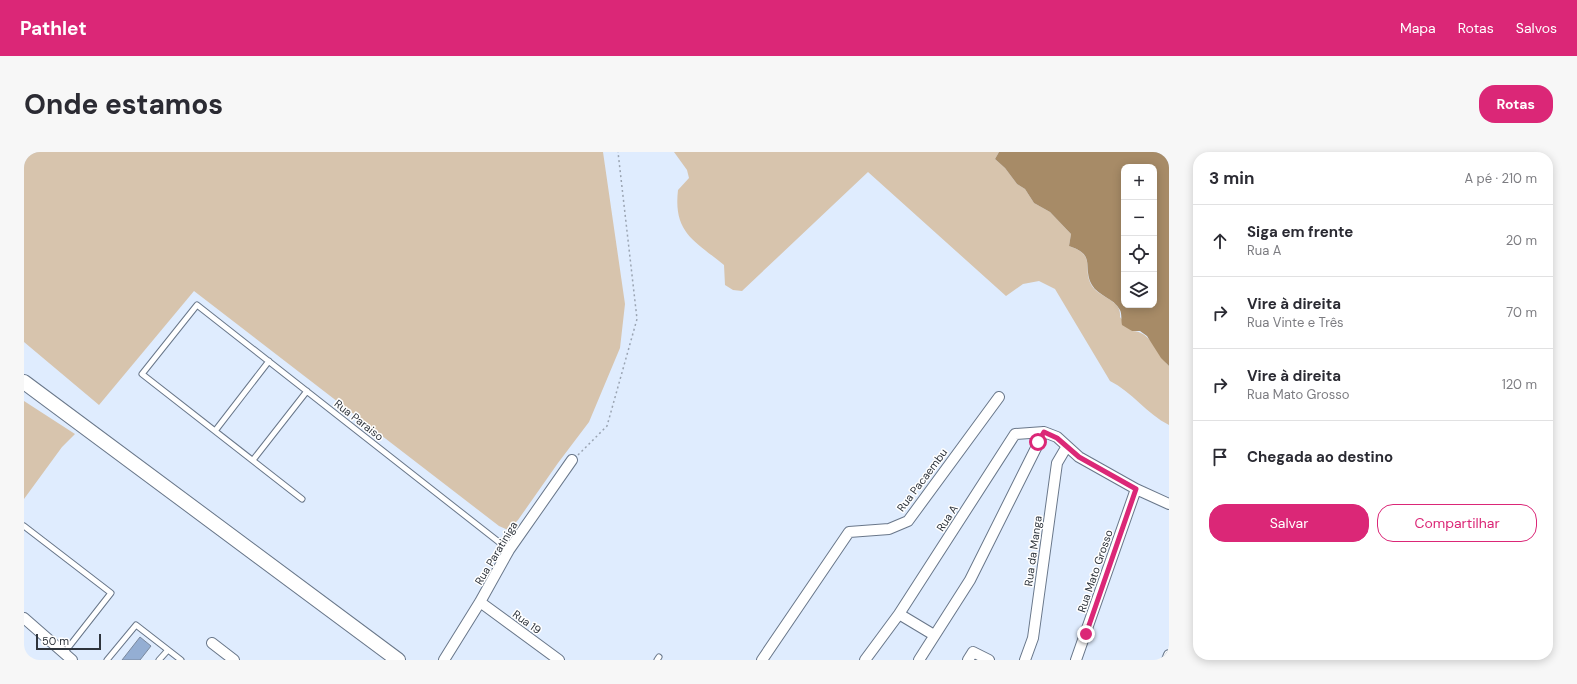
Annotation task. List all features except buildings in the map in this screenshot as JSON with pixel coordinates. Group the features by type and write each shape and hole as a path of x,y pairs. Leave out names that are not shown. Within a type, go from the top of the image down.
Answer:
{"street":[{"path":"24,382 398,660"},
{"name":"Rua Pacaembu","path":"762,660 849,532 889,529 908,521 999,398"},
{"path":"919,660 970,580 1044,432 1057,438 1079,457 1136,489 1169,504"},
{"name":"Rua A","path":"865,660 899,614 1015,434 1044,432"},
{"name":"Rua da Manga","path":"1025,660 1033,638 1057,463 1067,446"},
{"name":"Rua Paratiniga","path":"444,660 480,602 509,550 572,460"},
{"name":"Rua Mato Grosso","path":"1076,660 1136,489"},
{"name":"Rua 19","path":"480,602 558,660"},
{"path":"899,614 934,635"},
{"path":"24,618 72,660"},
{"path":"212,643 234,660"},
{"path":"1168,660 1169,655"},
{"path":"971,656 989,660"}],"lane":[{"name":"Rua Paraiso","path":"215,431 142,374 197,305 509,550"},
{"path":"269,361 215,431 302,499"},
{"path":"253,460 307,391"},
{"path":"24,526 111,593 64,653"},
{"path":"107,660 136,625 181,660"},
{"path":"159,660 168,650"}],"path":[{"path":"572,460 607,426 637,319 618,152"}],"shaded area":[{"path":"24,152 603,152 625,304 620,348 589,422 518,520 508,530 499,526 194,291 99,405 24,342"},
{"path":"674,152 999,152 995,159 1005,168 1017,184 1025,189 1034,203 1050,212 1071,234 1069,246 1078,250 1086,258 1089,280 1092,286 1118,307 1120,317 1132,331 1139,332 1149,339 1169,366 1169,425 1110,381 1055,289 1039,281 1023,284 1006,296 868,172 742,291 733,290 725,285 724,265 695,242 688,235 683,226 677,205 678,190 689,178 687,170"},
{"path":"999,152 1169,152 1169,366 1161,358 1147,336 1140,331 1132,331 1122,325 1121,312 1117,306 1098,292 1092,285 1089,279 1086,258 1083,253 1069,246 1071,234 1050,212 1034,203 1025,189 1017,184 1005,168 995,159"},
{"path":"24,401 75,434 62,447 24,499"}],"route":[{"path":"1038,442 1044,432 1057,438 1079,457 1136,489 1086,634"}]}
